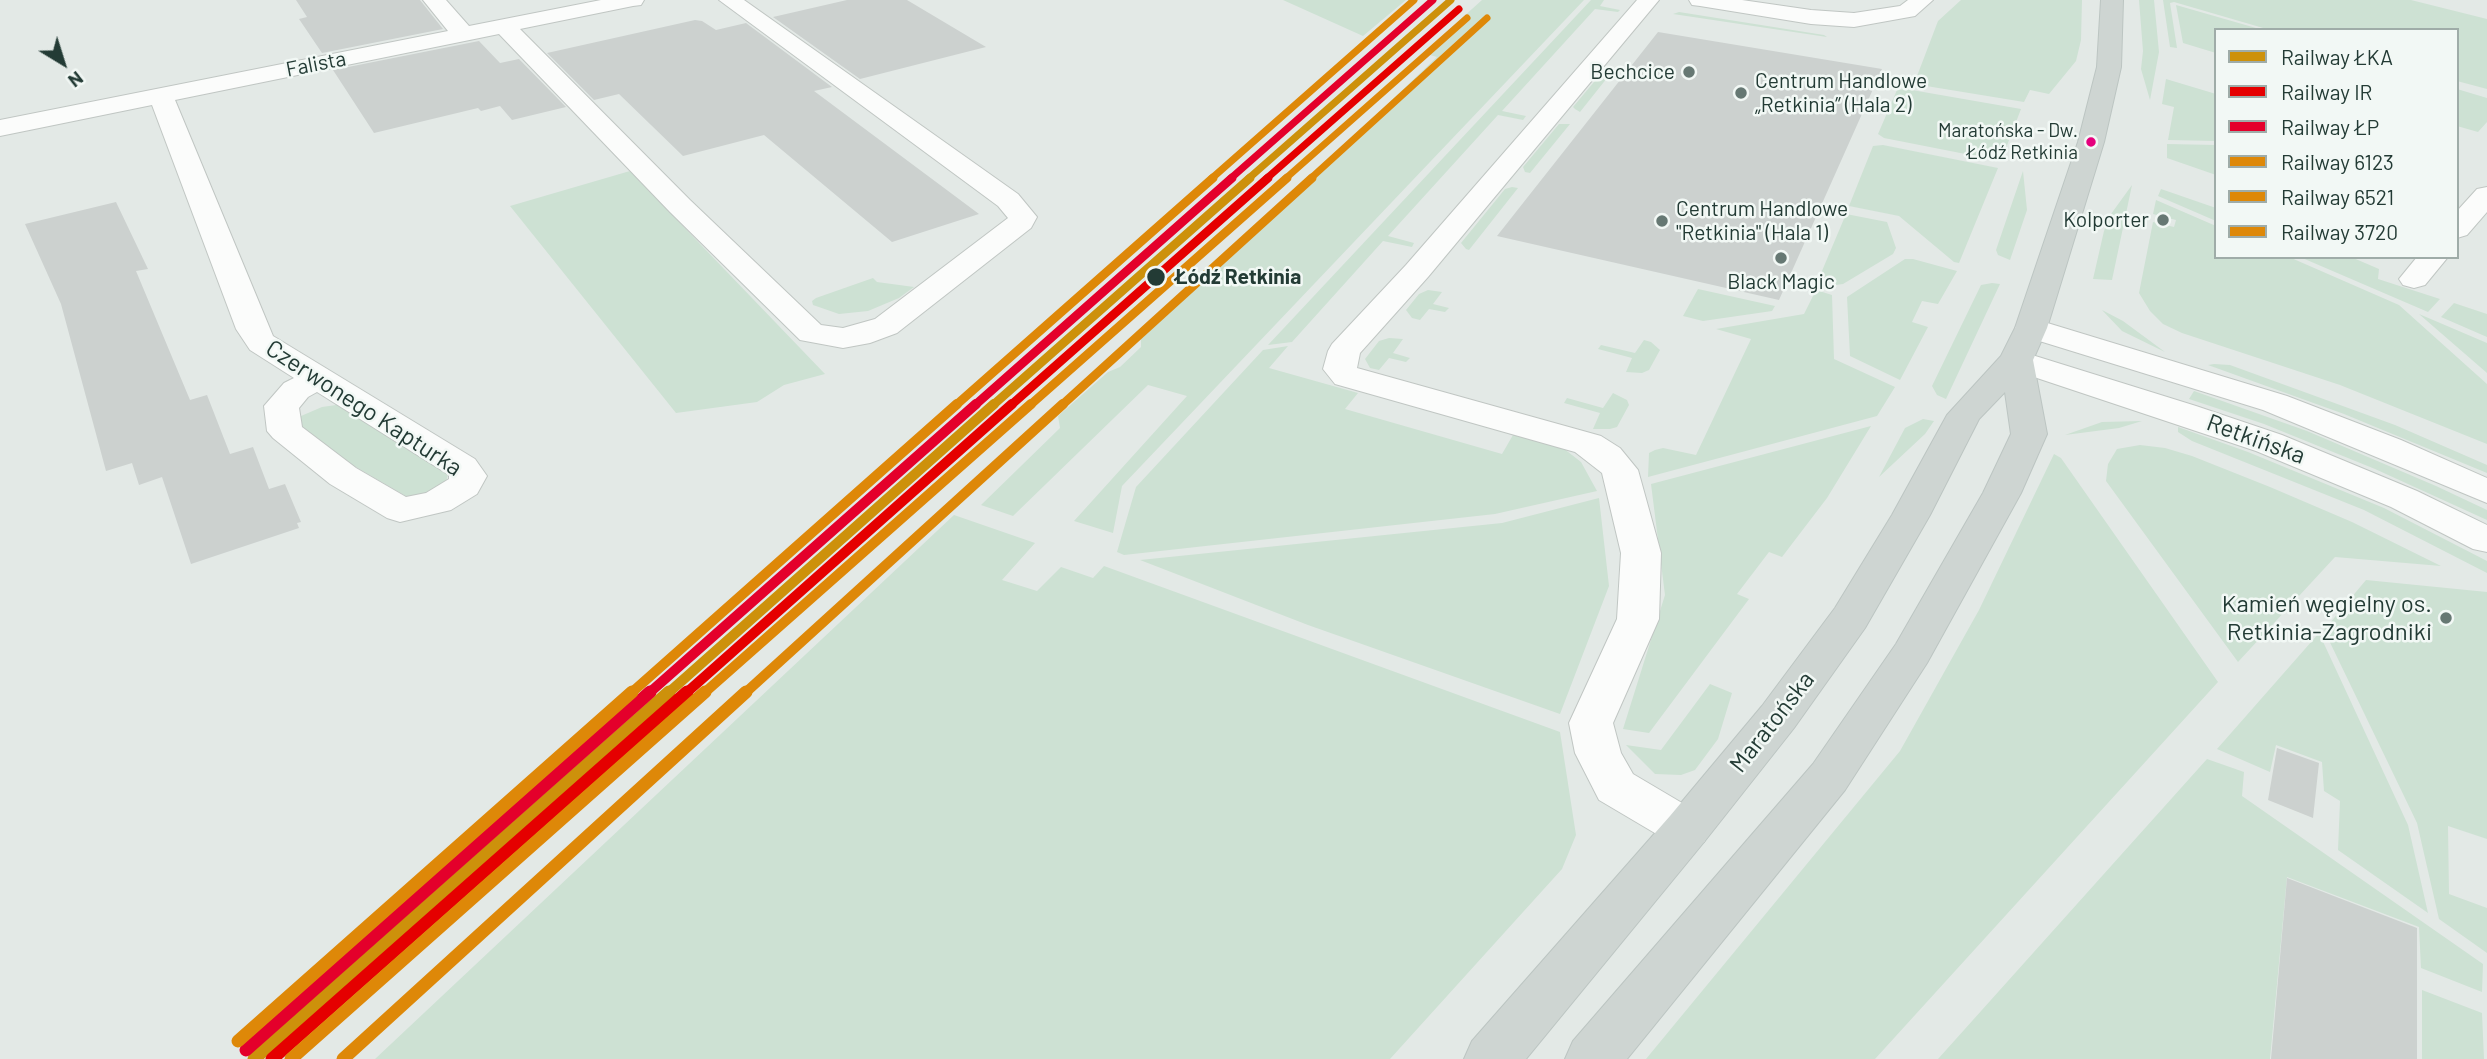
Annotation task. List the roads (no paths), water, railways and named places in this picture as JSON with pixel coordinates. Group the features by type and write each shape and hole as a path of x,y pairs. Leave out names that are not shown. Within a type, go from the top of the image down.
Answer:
{"main road":[{"name":"Maratońska","path":"1492,1059 1688,829 1778,717 1850,618 1911,515 1964,415 2023,344 2091,142 2109,67 2112,0"},
{"name":"Maratońska","path":"1593,1059 1829,777 1912,653 2002,493 2029,434 2023,344"}],"street":[{"path":"434,0 464,35"},
{"name":"Falista","path":"0,128 633,0"},
{"path":"504,26 680,206 811,333 827,338 851,337 886,326 1021,222 1023,217 1008,200 730,0"},
{"path":"1648,0 1417,271 1344,351 1340,369 1347,377 1588,444 1607,456 1620,470 1641,553 1638,618 1591,723 1598,753 1616,787 1688,829"},
{"path":"1700,0 1811,18 1854,20 1907,11 1922,0"},
{"name":"Czerwonego Kapturka","path":"161,95 253,329 261,343 462,467 469,476 464,486 438,502 400,510 343,476 285,431 281,406 296,390 317,379"},
{"path":"2459,227 2487,195"},
{"name":"Retkińska","path":"2023,344 2275,403 2399,452 2487,492"},
{"name":"Retkińska","path":"2023,344 2404,499 2487,540"}],"rail line":[{"name":"6521","path":"238,1041 1414,0"},
{"name":"ŁP","path":"246,1050 1433,0"},
{"name":"ŁKA","path":"254,1059 1451,0"},
{"name":"IR","path":"272,1059 1459,9"},
{"name":"6123","path":"291,1059 1467,18"},
{"name":"3720","path":"343,1059 1487,18"}],"place":[{"name":"Bechcice","path":"1689,72"},
{"name":"Centrum Handlowe „Retkinia” (Hala 2)","path":"1741,93"},
{"name":"Maratońska - Dw. Łódź Retkinia","path":"2091,142"},
{"name":"Kolporter","path":"2163,220"},
{"name":"Centrum Handlowe \"Retkinia\" (Hala 1)","path":"1662,221"},
{"name":"Black Magic","path":"1781,258"},
{"name":"Łódź Retkinia","path":"1156,277"},
{"name":"Kamień węgielny os. Retkinia-Zagrodniki","path":"2446,618"}]}
